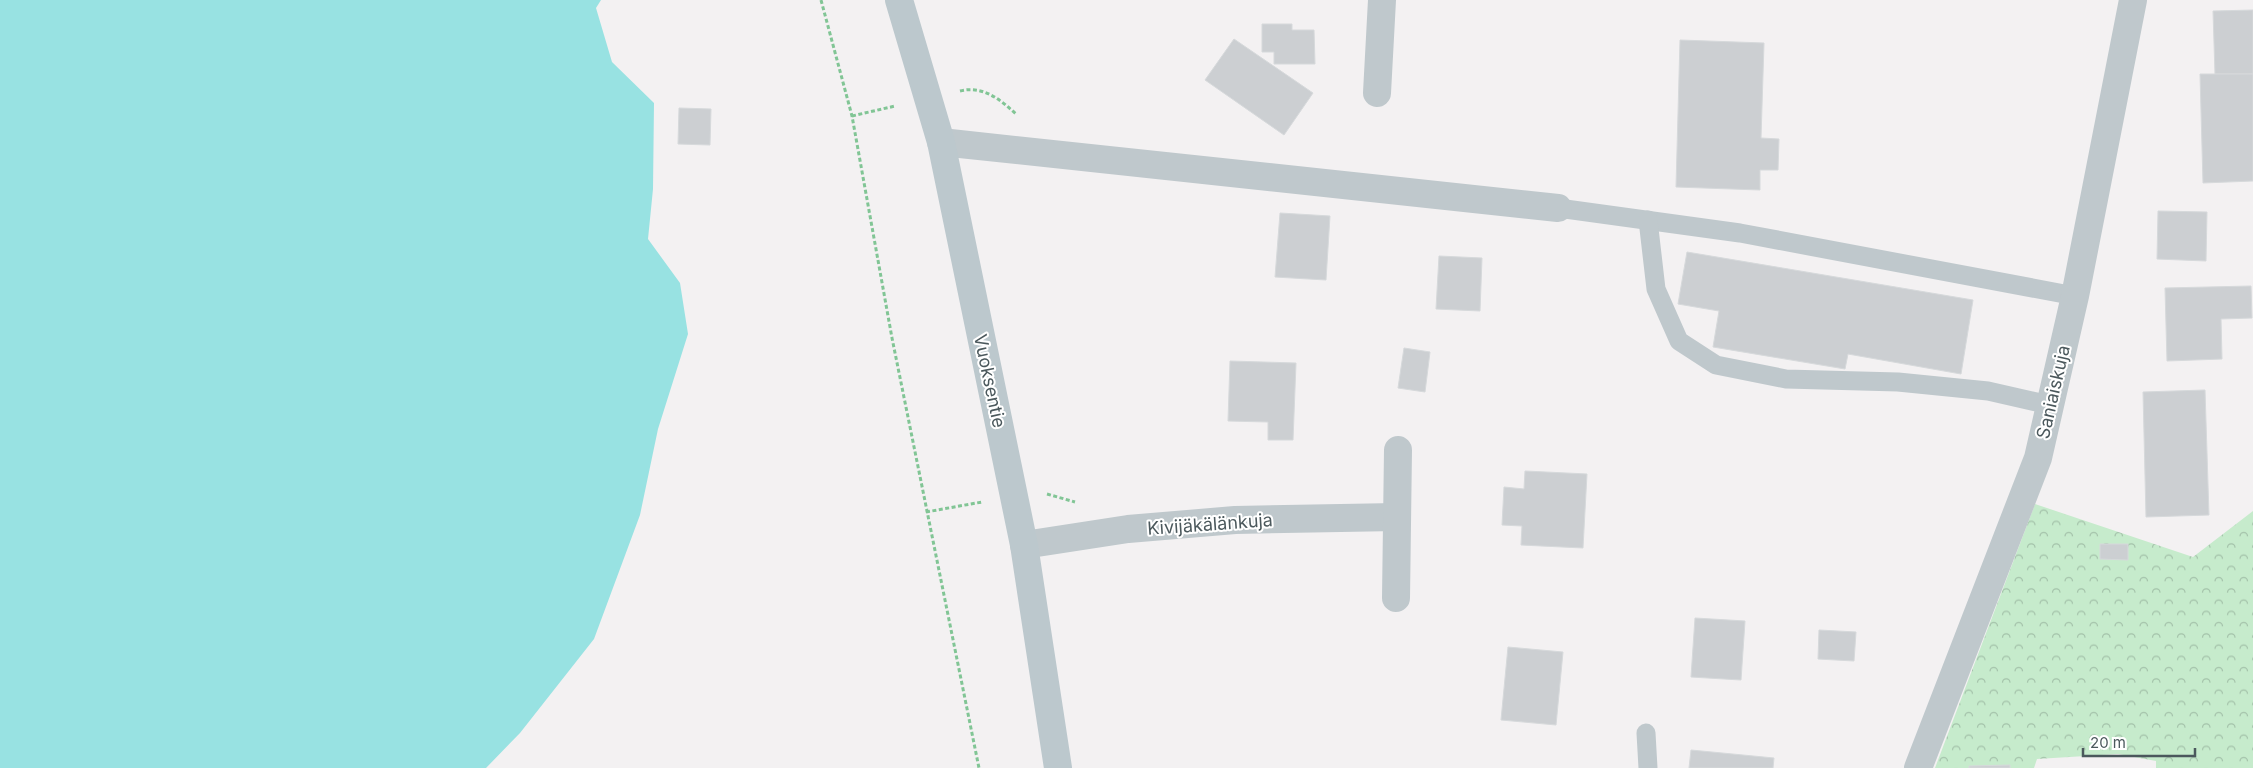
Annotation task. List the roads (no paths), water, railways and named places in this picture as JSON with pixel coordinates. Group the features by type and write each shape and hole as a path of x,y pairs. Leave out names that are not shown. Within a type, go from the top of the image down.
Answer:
{"street":[{"name":"Vuoksentie","path":"899,0 941,142 1024,545 1058,768"},
{"path":"1378,94 1382,0"},
{"name":"Saniaiskuja","path":"1918,768 2038,458 2075,296 2134,0"},
{"path":"941,142 1558,208"},
{"path":"1396,598 1398,450"},
{"name":"Kivijäkälänkuja","path":"1024,545 1128,529 1235,520 1397,517"}],"lane":[{"path":"1558,208 1740,233 2075,296"},
{"path":"1648,220 1656,290 1679,341 1716,365 1786,379 1898,382 1988,391 2050,405"},
{"path":"1646,733 1648,768"}],"water":[{"path":"0,0 601,0 596,8 612,62 654,103 653,189 648,239 680,283 688,334 658,429 640,515 594,639 520,733 486,768 0,768"}]}
